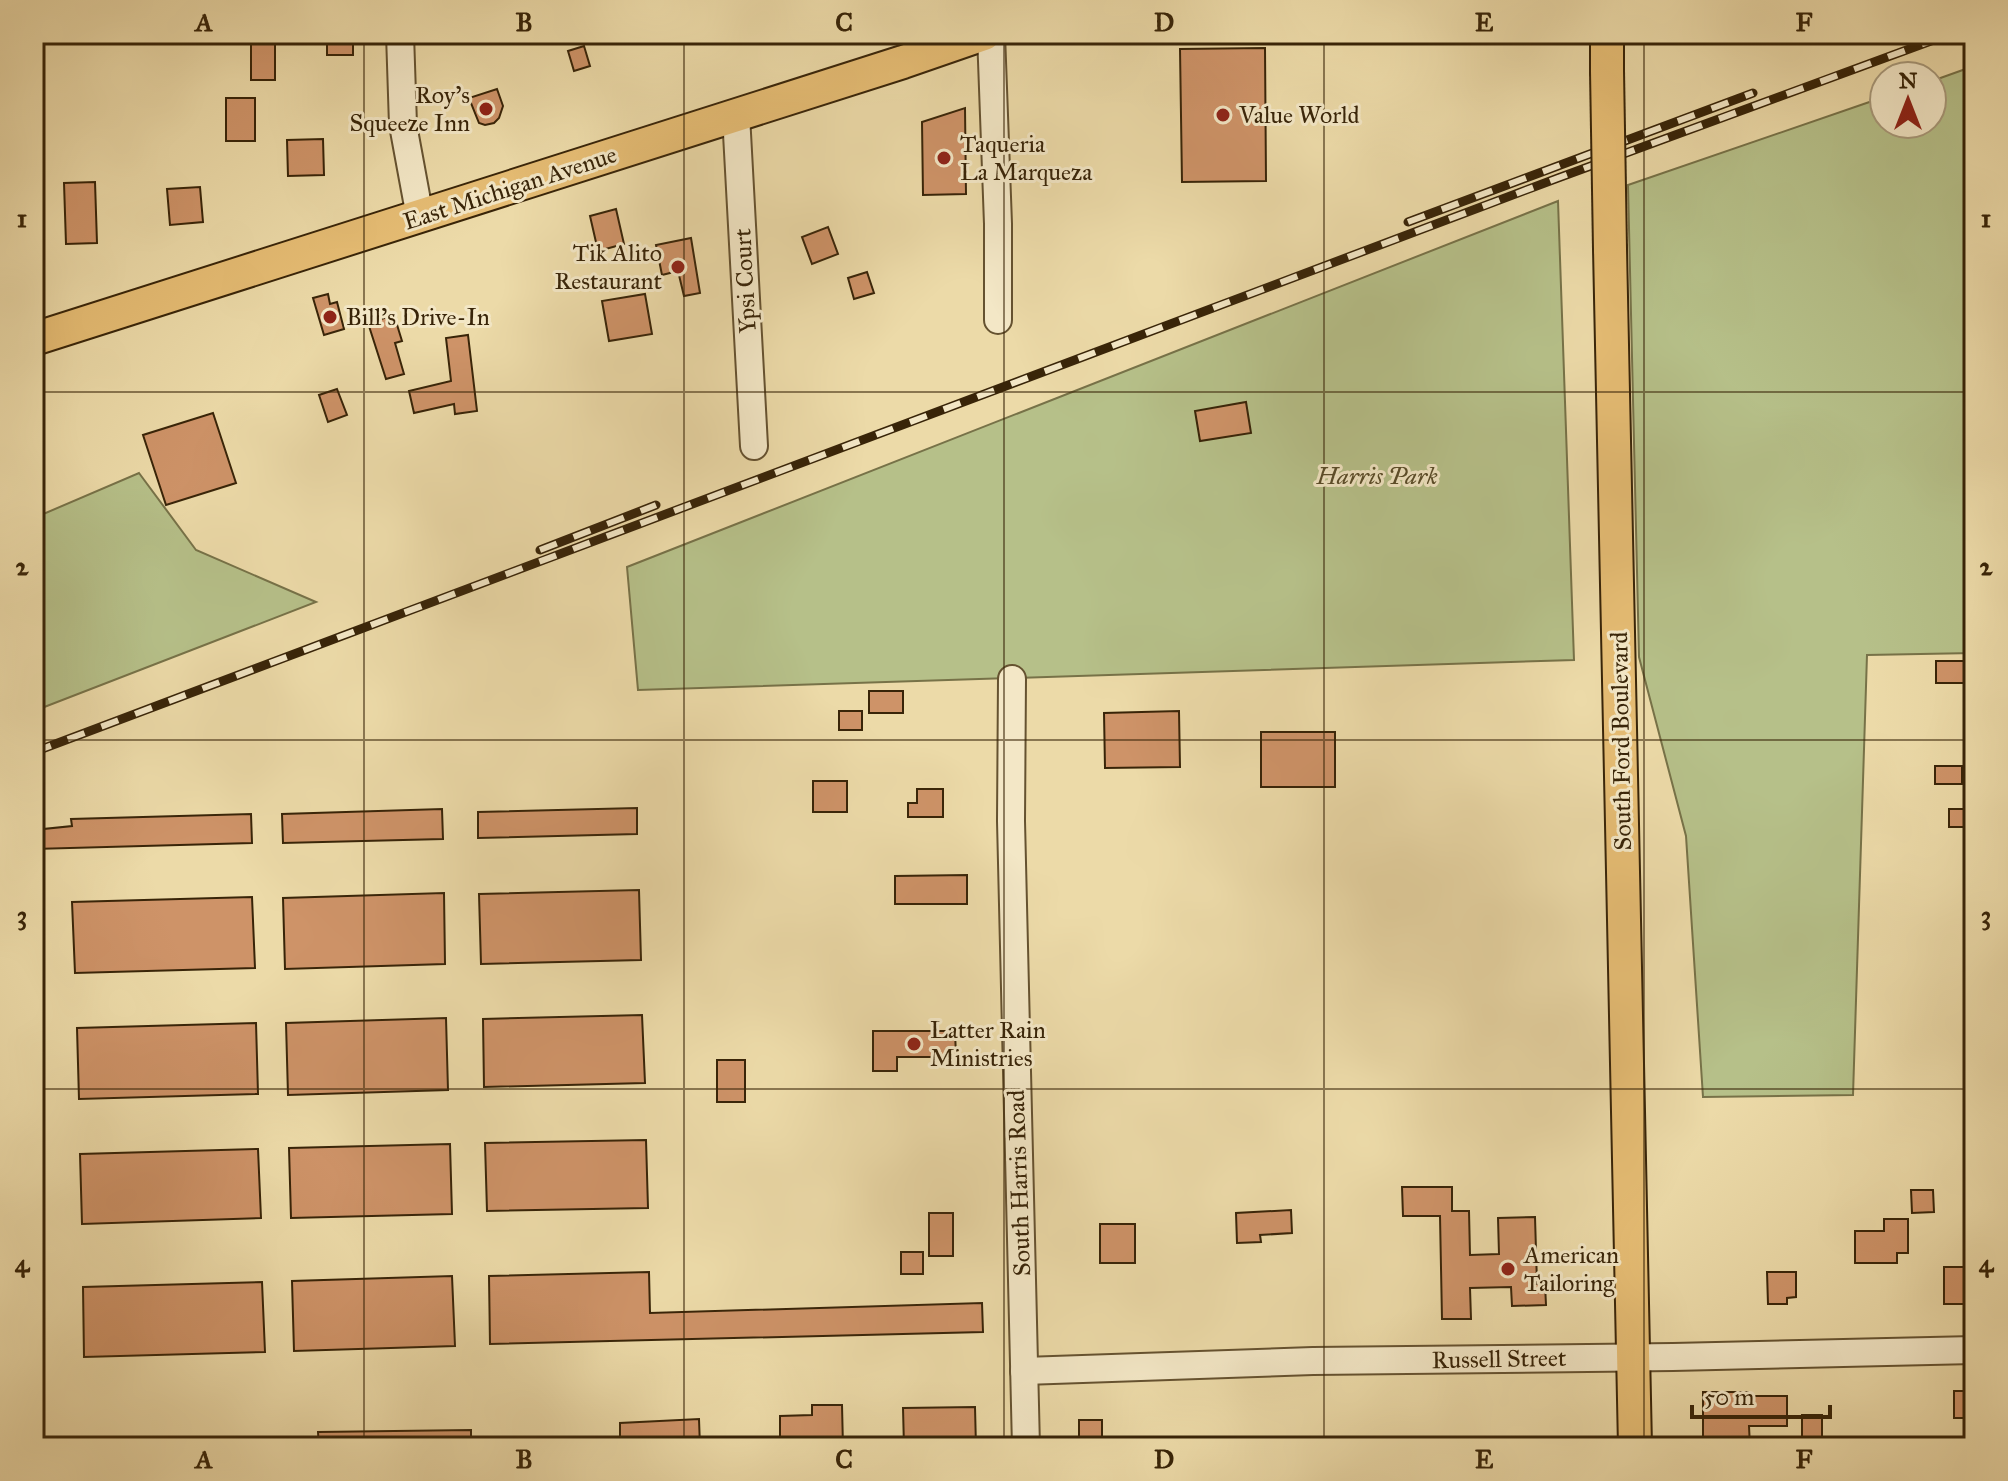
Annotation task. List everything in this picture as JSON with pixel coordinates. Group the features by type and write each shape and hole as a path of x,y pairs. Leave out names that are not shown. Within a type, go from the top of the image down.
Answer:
{"main road":[{"name":"East Michigan Avenue","path":"34,339 984,34"},
{"name":"South Ford Boulevard","path":"1607,34 1635,1447"}],"street":[{"path":"400,34 403,125 420,217"},
{"path":"991,34 998,320"},
{"name":"Ypsi Court","path":"736,115 754,446"},
{"name":"South Harris Road","path":"1012,679 1011,821 1026,1447"},
{"name":"Russell Street","path":"1024,1371 1313,1361 1974,1350"}],"green space":[{"path":"1974,66 1974,653 1867,655 1853,1095 1703,1097 1686,836 1639,657 1628,185 1868,102 1868,140 1948,140 1948,75"},
{"name":"Harris Park","path":"1558,201 1574,660 638,690 627,567"},
{"path":"139,473 196,550 316,602 34,711 34,518"}],"building":[{"path":"251,34 275,34 275,80 251,80"},
{"path":"327,34 353,34 353,55 327,55"},
{"path":"584,46 590,66 574,71 568,51"},
{"name":"Value World","path":"1265,48 1266,181 1182,182 1180,49"},
{"name":"Roy's Squeeze Inn","path":"497,89 503,106 499,118 494,123 479,123 469,98"},
{"path":"226,98 255,98 255,141 226,141"},
{"name":"Taqueria La Marqueza","path":"965,108 966,194 923,195 922,122"},
{"path":"323,139 324,175 288,176 287,140"},
{"path":"95,182 97,243 66,244 64,183"},
{"path":"200,187 203,222 170,225 167,189"},
{"path":"616,209 624,244 598,251 590,216"},
{"path":"828,227 838,254 812,264 802,237"},
{"name":"Tik Alito Restaurant","path":"691,238 700,293 684,296 678,271 662,275 656,245"},
{"path":"867,272 874,293 854,299 848,278"},
{"name":"Bill's Drive-In","path":"328,294 330,304 337,302 344,329 324,335 313,298"},
{"path":"645,294 652,334 609,341 602,301"},
{"path":"394,315 402,341 395,343 404,374 386,379 368,323"},
{"path":"468,335 477,411 455,414 454,404 414,413 409,391 451,381 446,338"},
{"path":"337,389 347,415 328,422 319,395"},
{"path":"1246,402 1251,433 1200,441 1195,411"},
{"path":"213,413 236,483 166,505 143,435"},
{"path":"1936,661 1966,661 1966,683 1936,683"},
{"path":"869,691 903,691 903,713 869,713"},
{"path":"839,711 862,711 862,730 839,730"},
{"path":"1179,711 1180,767 1105,768 1104,713"},
{"path":"1261,732 1335,732 1335,787 1261,787"},
{"path":"1935,766 1962,766 1962,784 1935,784"},
{"path":"813,781 847,781 847,812 813,812"},
{"path":"917,789 943,789 943,817 908,817 908,803 917,803"},
{"path":"637,808 637,834 478,838 478,812"},
{"path":"442,809 443,839 283,843 282,814"},
{"path":"1949,809 1974,809 1974,827 1949,827"},
{"path":"251,814 252,843 34,849 34,830 72,826 71,819"},
{"path":"967,875 967,904 895,904 895,876"},
{"path":"639,890 641,960 481,964 479,894"},
{"path":"444,893 445,964 285,969 283,898"},
{"path":"252,897 255,968 75,973 72,902"},
{"path":"642,1015 645,1083 484,1087 483,1019"},
{"path":"446,1018 448,1090 288,1095 286,1023"},
{"path":"256,1023 258,1094 79,1099 77,1028"},
{"name":"Latter Rain Ministries","path":"873,1031 955,1031 956,1057 897,1057 897,1071 873,1071"},
{"path":"717,1060 745,1060 745,1102 717,1102"},
{"path":"646,1140 648,1208 487,1211 485,1143"},
{"path":"450,1144 452,1214 291,1218 289,1148"},
{"path":"258,1149 261,1218 82,1224 80,1154"},
{"path":"1402,1187 1452,1187 1452,1211 1469,1211 1470,1255 1499,1254 1498,1218 1535,1217 1537,1284 1545,1284 1546,1305 1512,1306 1511,1287 1470,1288 1471,1319 1442,1319 1440,1216 1403,1216"},
{"path":"1911,1190 1933,1190 1934,1212 1912,1213"},
{"path":"1291,1210 1292,1233 1260,1235 1261,1242 1237,1243 1236,1213"},
{"path":"929,1213 953,1213 953,1256 929,1256"},
{"path":"1884,1219 1908,1219 1908,1253 1897,1253 1897,1263 1855,1263 1855,1231 1884,1231"},
{"path":"1100,1224 1135,1224 1135,1263 1100,1263"},
{"path":"901,1252 923,1252 923,1274 901,1274"},
{"path":"1944,1267 1971,1267 1971,1304 1944,1304"},
{"path":"649,1272 650,1313 982,1303 983,1332 490,1344 489,1276"},
{"path":"1767,1272 1796,1272 1796,1297 1787,1298 1787,1304 1768,1304"},
{"path":"452,1276 455,1346 294,1351 292,1281"},
{"path":"262,1282 265,1352 84,1357 83,1287"},
{"path":"1954,1391 1974,1391 1974,1418 1954,1418"},
{"path":"1703,1392 1787,1396 1787,1426 1749,1426 1750,1447 1703,1447"},
{"path":"812,1405 842,1405 843,1447 780,1447 780,1416 812,1415"},
{"path":"975,1407 976,1447 904,1447 903,1408"},
{"path":"1802,1415 1822,1415 1822,1446 1802,1446"},
{"path":"699,1419 700,1447 620,1447 620,1423"},
{"path":"1079,1420 1102,1420 1102,1445 1079,1445"},
{"path":"471,1430 471,1447 319,1447 318,1432"}],"railway":[{"path":"34,752 1558,178 1950,34"},
{"path":"1408,222 1753,93"},
{"path":"540,550 656,505"}],"place":[{"name":"Roy's Squeeze Inn","path":"486,109"},
{"name":"Value World","path":"1223,115"},
{"name":"Taqueria La Marqueza","path":"944,158"},
{"name":"Tik Alito Restaurant","path":"678,267"},
{"name":"Bill's Drive-In","path":"330,317"},
{"name":"Latter Rain Ministries","path":"914,1044"},
{"name":"American Tailoring","path":"1508,1269"}]}
